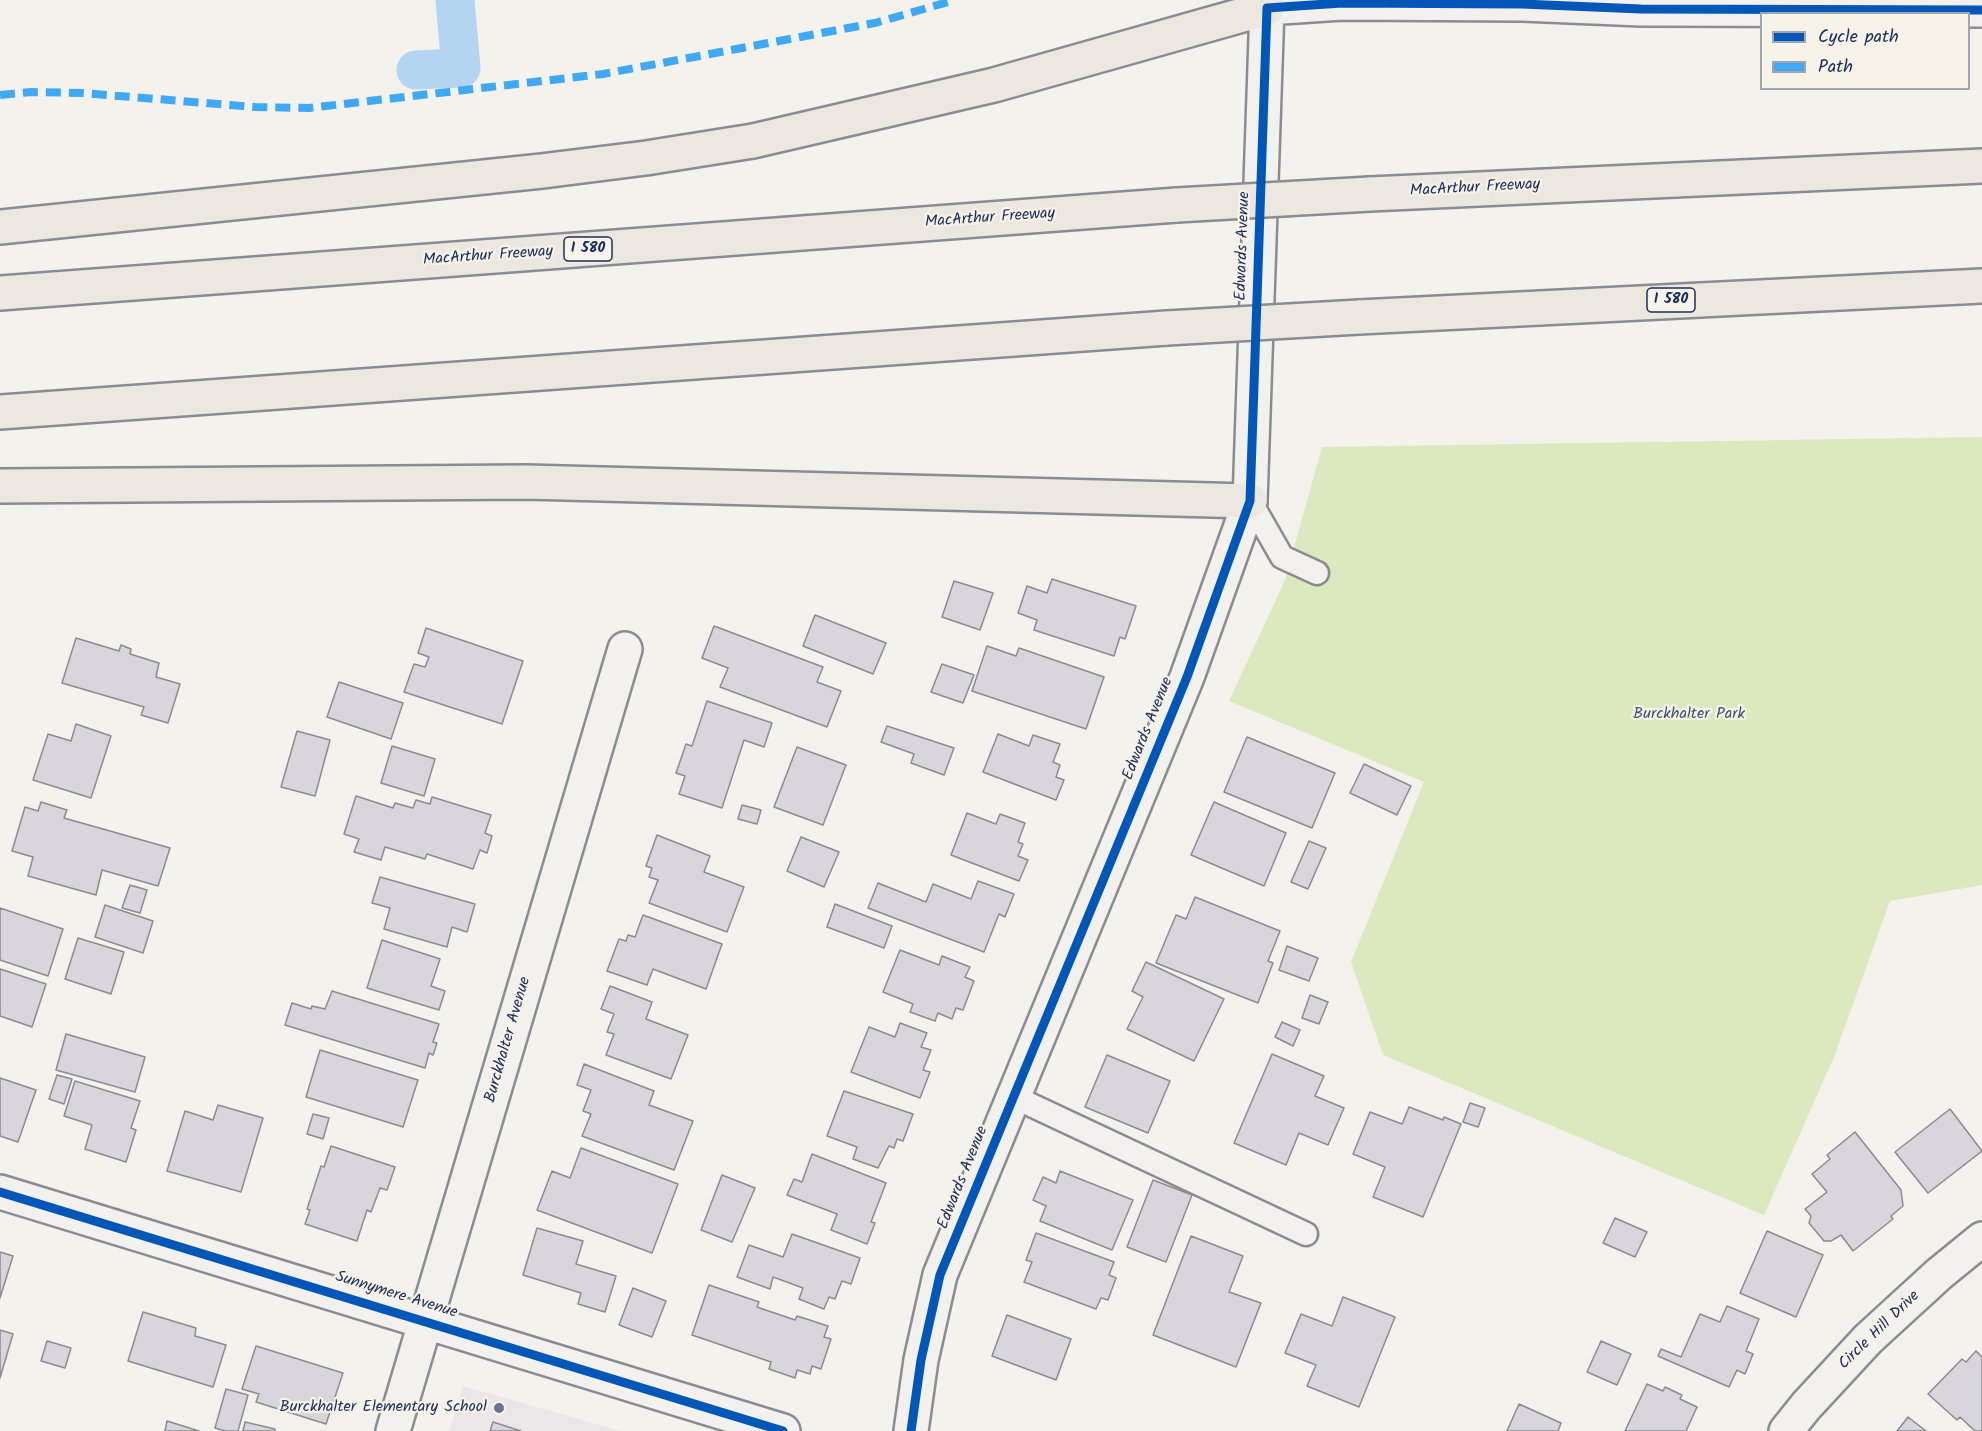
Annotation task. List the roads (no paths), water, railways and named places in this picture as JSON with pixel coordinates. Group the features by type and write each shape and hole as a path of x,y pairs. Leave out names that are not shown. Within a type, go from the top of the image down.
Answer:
{"highway":[{"path":"0,227 542,171 753,141 994,85 1267,3"},
{"name":"MacArthur Freeway","path":"0,293 1177,205 1638,180 1982,166"},
{"name":"I 580","path":"0,412 1167,328 1359,316 1982,286"},
{"path":"0,486 526,482 1250,501"}],"main road":[{"path":"1267,3 1982,10"},
{"name":"Edwards Avenue","path":"911,1431 921,1360 940,1275 1187,677 1250,501 1267,3"},
{"name":"Burckhalter Avenue","path":"393,1431 625,649"},
{"name":"Sunnymere Avenue","path":"0,1192 783,1431"},
{"name":"Circle Hill Drive","path":"1786,1431 1868,1339 1939,1274 1982,1239"}],"lane":[{"path":"1250,501 1282,557 1317,573"},
{"path":"1014,1097 1306,1234"}],"waterway":[{"path":"416,70 461,68 455,0"}],"place":[{"name":"Burckhalter Elementary School","path":"499,1408"}],"park label":[{"name":"Burckhalter Park","path":"1689,715"}]}
